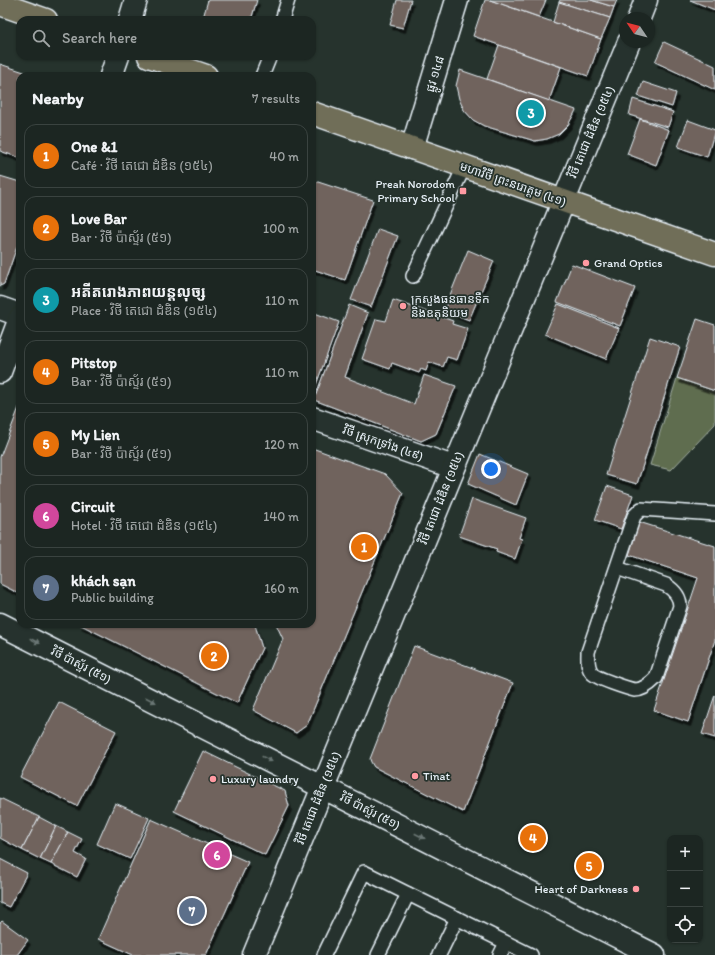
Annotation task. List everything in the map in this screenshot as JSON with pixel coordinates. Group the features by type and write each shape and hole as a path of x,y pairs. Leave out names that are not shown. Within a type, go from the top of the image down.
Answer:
{"main road":[{"path":"0,4 34,16"},
{"path":"160,60 195,72"},
{"name":"មហាវិថី ព្រះនរោត្តម (៤១)","path":"316,114 715,254"}],"street":[{"path":"131,16 136,0"},
{"name":"ផ្លូវ ១៤៨","path":"412,148 457,0"},
{"path":"641,12 646,0"},
{"name":"វិថី តេជោ ដំឌិន (១៥៤)","path":"254,955 562,201 626,48"},
{"path":"112,72 117,60"},
{"path":"0,308 16,314"},
{"path":"0,372 16,329"},
{"name":"វិថី ស្រុកទ្រាំង (៤៩)","path":"316,419 453,468"},
{"name":"វិថី ប៉ាស្ទ័រ (៥១)","path":"0,624 654,955"}],"lane":[{"path":"283,16 288,0"},
{"path":"264,72 268,60"},
{"path":"413,276 464,167"},
{"path":"617,568 666,585 672,589 680,602 680,606 656,678 647,686 636,690 596,677 593,675 588,665 588,652 634,516 641,508 715,514"},
{"path":"324,955 364,872 531,955"},
{"path":"378,955 408,894"},
{"path":"439,955 457,918"},
{"path":"500,955 506,943"}],"green space":[{"path":"677,378 715,391 715,424 671,470 650,465"}],"building":[{"path":"208,0 257,0 252,16 204,16"},
{"path":"397,0 411,0 403,28 390,25"},
{"path":"485,0 490,0 601,39 588,76 473,36"},
{"path":"490,0 546,0 539,17"},
{"path":"560,0 591,0 614,7 610,18 559,2"},
{"path":"591,0 617,0 614,7"},
{"path":"690,0 715,0 715,10"},
{"path":"559,2 610,18 601,39 553,22"},
{"path":"664,42 715,66 715,90 655,62"},
{"path":"499,45 561,67 549,101 487,79"},
{"path":"0,64 24,72 16,72 16,157 0,151"},
{"path":"460,70 576,110 568,125 559,134 547,139 535,141 484,126 473,120 464,110 459,99 456,86"},
{"path":"643,82 676,93 672,107 638,96"},
{"path":"633,99 673,112 668,127 629,115"},
{"path":"640,119 669,130 656,165 627,154"},
{"path":"688,120 715,130 707,157 678,147"},
{"path":"0,176 16,181 16,250 4,284 0,286"},
{"path":"316,181 373,200 345,280 316,270"},
{"path":"378,229 398,236 371,307 351,300"},
{"path":"468,250 494,261 469,320 444,310"},
{"path":"572,264 635,288 620,326 557,302"},
{"name":"ក្រសួងធនធានទឹក និងឧតុនិយម","path":"393,300 453,321 452,324 468,329 457,360 447,357 443,367 429,362 426,371 421,369 419,373 392,363 390,369 362,359 376,319 386,321"},
{"path":"558,304 619,328 606,359 545,334"},
{"path":"349,305 368,313 345,377 414,404 424,375 456,386 436,434 421,441 316,401 316,395"},
{"path":"316,313 339,322 316,385"},
{"path":"697,319 715,325 715,391 677,378"},
{"path":"650,337 680,347 637,484 606,475"},
{"path":"16,415 16,592 0,584 0,457"},
{"path":"316,449 385,474 403,493 307,725 296,733 253,710 283,639 278,628 316,628"},
{"path":"480,454 528,474 516,505 468,484"},
{"path":"607,486 633,495 621,529 595,520"},
{"path":"472,499 526,518 519,538 522,539 515,559 496,552 497,549 459,536"},
{"path":"639,522 715,546 715,640 688,722 654,710 698,578 629,555"},
{"path":"87,628 256,628 262,648 237,703"},
{"path":"414,646 513,683 463,812 374,767 370,759"},
{"path":"715,695 715,738 702,734"},
{"path":"59,702 116,731 77,806 20,777"},
{"path":"203,751 285,791 289,806 265,855 174,811"},
{"path":"0,798 39,817 22,850 0,838"},
{"path":"115,803 149,818 130,859 97,844"},
{"path":"39,817 56,826 40,859 22,850"},
{"path":"151,819 248,862 206,955 133,955 98,939"},
{"path":"56,826 68,832 51,864 40,859"},
{"path":"68,832 82,839 75,853 86,859 77,877 51,864"},
{"path":"0,859 27,873 9,907 0,903"},
{"path":"2,921 28,940 17,955 0,955 0,923"}],"place":[{"name":"អតីតរោងភាពយន្តលុច្ស","path":"531,113"},
{"name":"Preah Norodom Primary School","path":"463,191"},
{"name":"Grand Optics","path":"586,263"},
{"name":"ក្រសួងធនធានទឹក និងឧតុនិយម","path":"403,306"},
{"name":"One &1","path":"364,547"},
{"name":"Love Bar","path":"214,656"},
{"name":"Tinat","path":"415,776"},
{"name":"Luxury laundry","path":"213,779"},
{"name":"Pitstop","path":"533,838"},
{"name":"Circuit","path":"217,855"},
{"name":"My Lien","path":"589,866"},
{"name":"Heart of Darkness","path":"636,889"},
{"name":"khách sạn","path":"192,911"}]}
